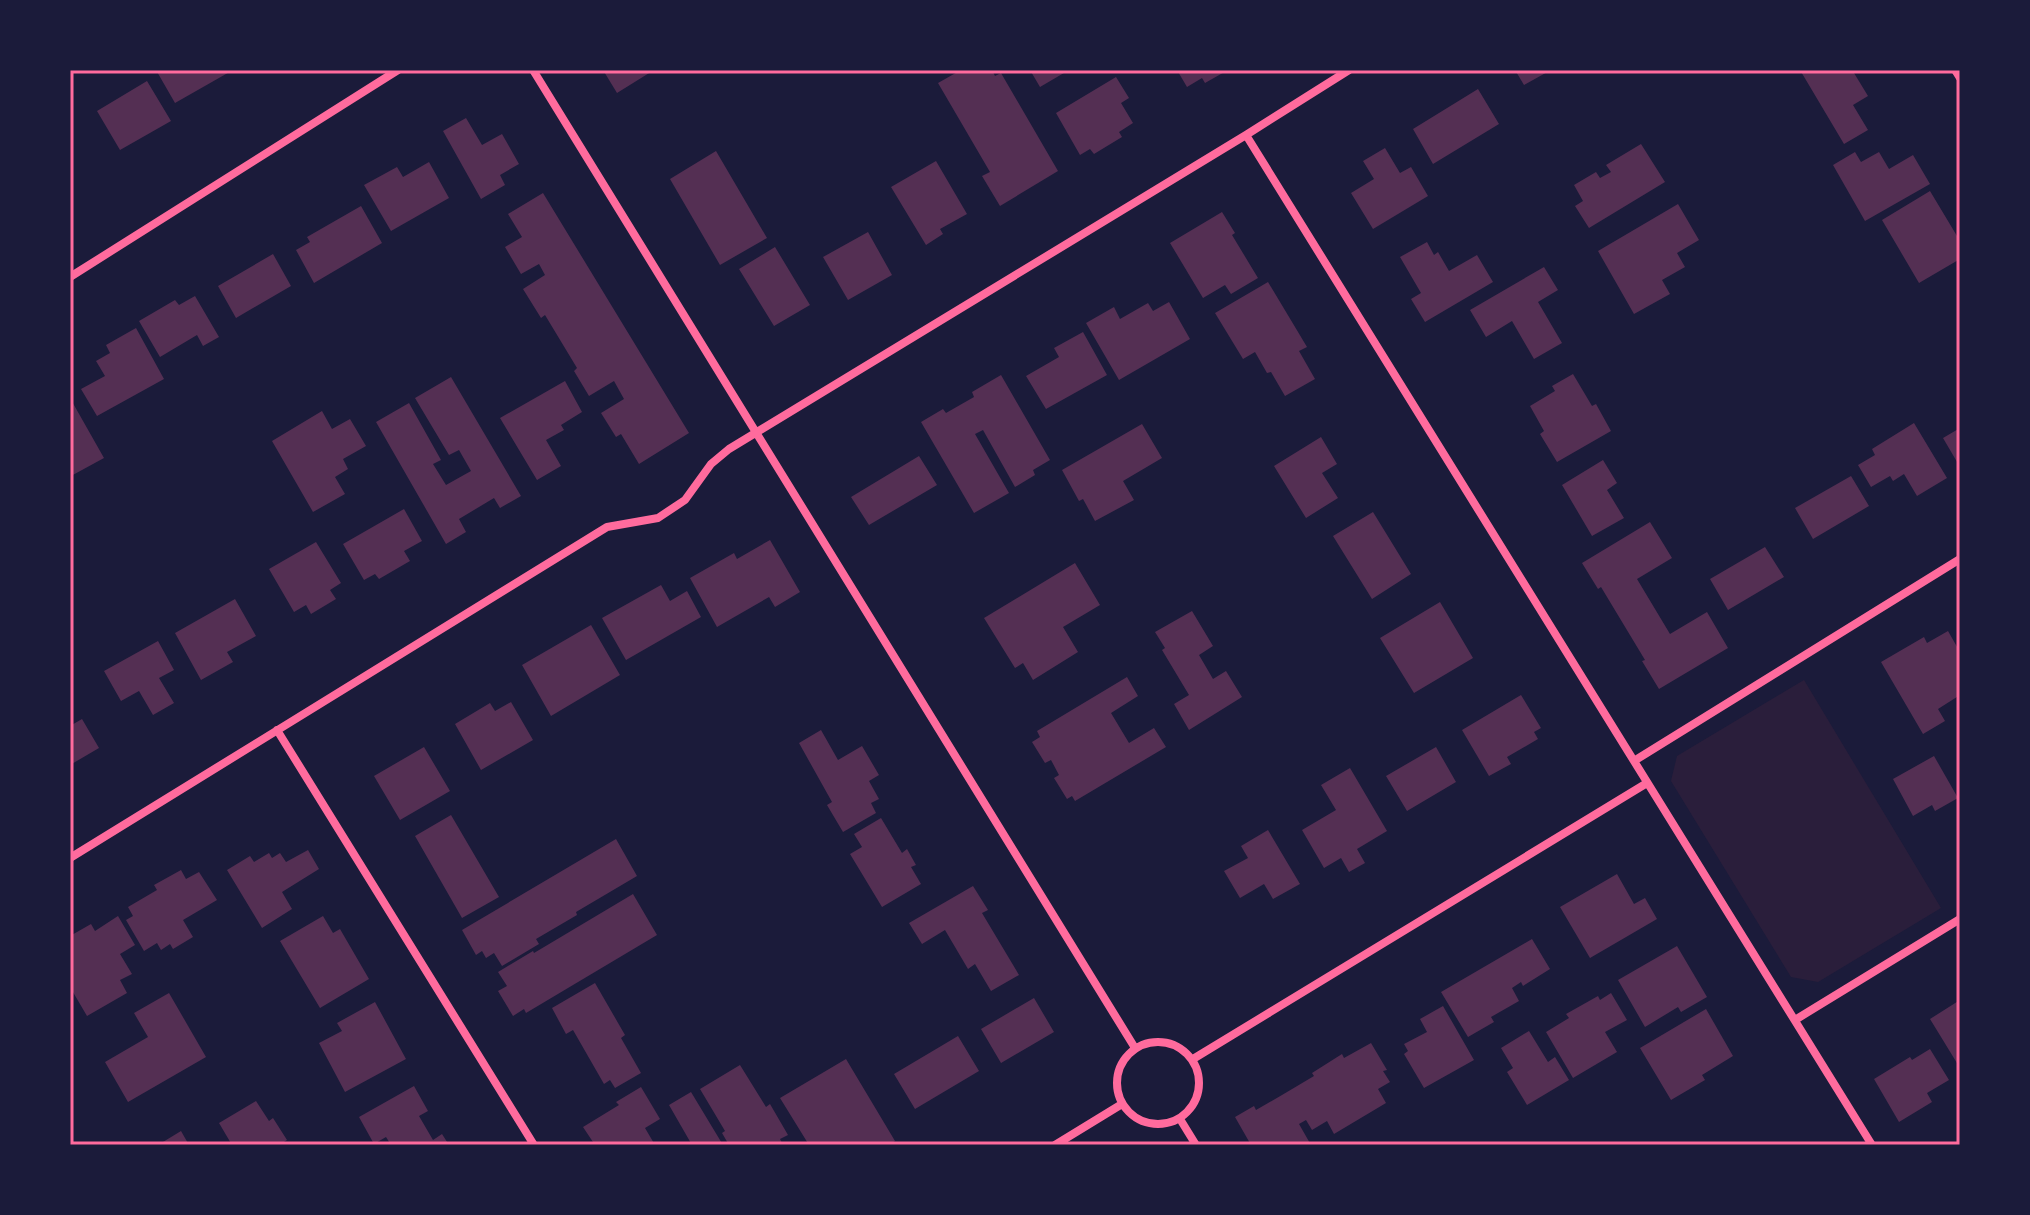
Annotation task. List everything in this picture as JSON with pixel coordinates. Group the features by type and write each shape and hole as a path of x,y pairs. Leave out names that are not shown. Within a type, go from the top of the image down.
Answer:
{"street":[{"path":"70,277 398,70"},
{"path":"533,70 1135,1048"},
{"path":"70,858 607,527 658,518 685,500 711,464 729,449 1349,70"},
{"path":"1955,70 1960,78"},
{"path":"1246,135 1872,1145"},
{"path":"1634,761 1960,559"},
{"path":"277,730 534,1145"},
{"path":"1193,1059 1647,783"},
{"path":"1795,1020 1960,919"},
{"path":"1147,1043 1172,1044 1193,1059 1200,1085 1190,1110 1180,1119 1168,1124 1142,1121 1130,1114 1122,1104 1117,1092 1117,1079 1126,1057 1135,1048 1147,1043"},
{"path":"1055,1145 1122,1104"},
{"path":"1180,1119 1196,1145"}],"shaded area":[{"path":"1804,680 1941,908 1818,982 1791,977 1671,781 1677,756"}],"building":[{"path":"156,70 233,70 175,103"},
{"path":"603,70 654,70 617,93"},
{"path":"961,70 992,70 995,76 1001,73 1058,171 1000,206 982,176 990,172 938,83"},
{"path":"1030,70 1069,70 1040,87"},
{"path":"1177,70 1228,70 1205,83 1202,78 1187,87"},
{"path":"1515,70 1551,70 1524,85"},
{"path":"1800,70 1858,70 1854,73 1868,96 1853,105 1868,130 1844,144"},
{"path":"1116,77 1129,98 1121,103 1133,123 1119,132 1122,137 1094,154 1090,149 1080,155 1056,113"},
{"path":"147,81 171,121 120,150 97,111"},
{"path":"1478,89 1499,124 1433,164 1413,129"},
{"path":"466,118 482,145 502,134 519,164 500,175 505,185 481,199 443,131"},
{"path":"1641,144 1665,182 1589,228 1575,206 1583,201 1574,185 1596,172 1600,178 1611,172 1606,165"},
{"path":"1385,148 1400,173 1411,167 1428,196 1373,229 1351,193 1374,179 1363,161"},
{"path":"716,151 767,238 720,265 670,179"},
{"path":"1855,152 1861,162 1879,152 1889,169 1913,155 1930,184 1865,221 1833,165"},
{"path":"936,161 967,214 940,229 943,234 926,245 891,187"},
{"path":"429,162 449,198 391,231 364,185 397,167 403,177"},
{"path":"1930,191 1960,241 1960,259 1919,283 1882,220"},
{"path":"543,193 689,433 639,464 621,434 616,437 601,413 624,399 614,381 589,396 574,371 577,368 545,315 541,318 523,289 545,275 539,264 521,274 505,247 522,237 508,214"},
{"path":"1678,204 1699,240 1677,253 1685,267 1662,280 1670,294 1634,314 1598,251"},
{"path":"361,206 382,243 314,283 296,250 310,242 307,237"},
{"path":"1222,212 1258,278 1231,294 1225,285 1203,298 1170,243"},
{"path":"868,232 892,275 848,300 823,257"},
{"path":"1427,242 1434,255 1438,252 1449,271 1477,255 1493,282 1425,322 1411,299 1421,293 1400,257"},
{"path":"775,247 810,305 774,326 739,269"},
{"path":"273,254 291,286 236,318 218,286"},
{"path":"1544,267 1558,290 1538,302 1562,343 1534,359 1512,321 1486,337 1470,310"},
{"path":"1268,282 1307,347 1299,351 1315,379 1285,396 1255,352 1243,359 1215,313"},
{"path":"195,296 219,337 203,346 197,335 160,357 139,321 175,300 179,305"},
{"path":"1169,302 1190,339 1119,380 1086,323 1114,307 1120,319 1148,303 1153,311"},
{"path":"136,328 164,379 97,416 81,389 105,376 96,361 110,353 106,345"},
{"path":"1083,332 1107,375 1046,409 1026,376 1059,357 1054,348"},
{"path":"1573,374 1592,406 1596,404 1611,431 1557,462 1540,434 1544,431 1530,406 1555,391 1552,386"},
{"path":"1001,375 1050,460 1033,470 1035,475 1015,487 983,430 975,434 1009,493 974,513 921,422 943,409 946,413 974,397 972,392"},
{"path":"451,377 521,496 500,508 494,498 459,519 466,532 446,544 376,422 409,403 441,460 433,464 446,485 471,471 459,450 449,455 415,398"},
{"path":"565,381 582,412 561,425 564,430 546,440 561,466 537,480 500,418"},
{"path":"70,398 104,458 71,476 70,474"},
{"path":"322,411 332,429 350,419 366,446 343,459 348,469 335,477 345,494 313,512 272,441"},
{"path":"1914,423 1947,478 1917,496 1904,474 1893,481 1890,476 1871,487 1858,465 1875,455 1872,449"},
{"path":"1142,424 1162,458 1123,481 1134,500 1095,521 1083,499 1079,501 1062,470"},
{"path":"1960,428 1960,467 1943,438"},
{"path":"1321,437 1337,464 1322,473 1338,498 1306,518 1274,466"},
{"path":"919,456 937,485 869,525 851,497"},
{"path":"1603,460 1617,483 1607,490 1624,518 1592,536 1562,485"},
{"path":"1851,476 1869,506 1813,539 1795,508"},
{"path":"404,509 422,541 404,551 410,561 379,579 375,574 364,580 343,544"},
{"path":"1373,512 1411,574 1372,599 1333,536"},
{"path":"1650,522 1672,558 1637,579 1670,634 1707,612 1728,648 1659,689 1601,587 1598,589 1582,563"},
{"path":"770,540 800,592 775,607 769,597 717,627 690,578 734,553 737,559"},
{"path":"316,542 341,583 330,590 336,599 311,614 306,605 294,612 269,569"},
{"path":"1765,547 1784,577 1728,610 1710,579"},
{"path":"1075,563 1100,605 1063,627 1078,652 1033,680 1023,663 1015,668 984,618"},
{"path":"661,585 670,601 687,591 701,617 626,660 602,618"},
{"path":"235,599 256,636 227,652 233,662 201,680 175,633"},
{"path":"1440,602 1473,658 1414,693 1380,638"},
{"path":"1192,611 1213,646 1199,655 1213,679 1226,671 1242,697 1189,730 1174,704 1189,695 1155,632"},
{"path":"591,625 620,675 551,716 522,665"},
{"path":"1948,631 1960,652 1960,695 1938,709 1945,721 1923,734 1881,662 1924,637 1927,643"},
{"path":"158,641 174,670 159,678 174,703 153,715 139,691 121,701 104,671"},
{"path":"1127,677 1138,696 1111,713 1129,743 1154,728 1166,747 1075,801 1072,796 1067,799 1054,778 1059,775 1051,760 1045,763 1032,742 1040,737 1037,731"},
{"path":"1521,695 1541,728 1534,732 1538,739 1507,757 1511,764 1489,776 1462,730"},
{"path":"511,702 533,740 481,770 455,724 490,703 495,711"},
{"path":"82,719 99,748 70,765 70,726"},
{"path":"821,730 838,760 862,746 879,775 869,781 879,799 871,803 876,813 843,832 827,805 832,802 799,743"},
{"path":"424,747 450,791 400,820 374,776"},
{"path":"1436,747 1456,782 1407,811 1386,776"},
{"path":"1934,756 1958,798 1935,811 1932,805 1913,816 1893,779"},
{"path":"1350,768 1387,831 1357,849 1365,863 1349,872 1341,858 1324,868 1302,830 1336,810 1321,785"},
{"path":"451,815 499,897 462,918 415,836"},
{"path":"881,818 902,853 907,849 916,865 911,867 921,884 882,907 850,854 862,847 854,834"},
{"path":"1268,830 1300,884 1273,899 1264,884 1240,898 1224,871 1248,858 1241,846"},
{"path":"616,839 637,876 576,912 577,915 536,939 539,944 502,966 494,953 486,958 482,951 476,955 462,930"},
{"path":"308,850 319,869 282,892 292,909 262,928 227,870 250,856 254,862 269,853 272,858 280,853 286,862"},
{"path":"181,870 186,879 199,872 217,900 183,920 193,937 173,949 170,944 161,950 157,943 144,951 126,920 133,916 128,907 157,890 154,885"},
{"path":"1617,874 1634,904 1645,898 1657,919 1590,958 1560,907"},
{"path":"973,886 988,910 982,913 1019,975 991,991 975,964 968,969 945,930 922,944 909,923"},
{"path":"633,894 657,935 526,1013 524,1009 513,1016 498,991 507,986 498,972"},
{"path":"118,916 135,945 120,954 132,974 120,980 127,993 87,1016 70,987 70,936 91,924 95,931"},
{"path":"323,916 333,933 340,929 369,979 320,1008 280,941"},
{"path":"1532,939 1550,969 1523,986 1521,982 1512,988 1519,1001 1491,1017 1494,1022 1468,1037 1441,992"},
{"path":"1677,946 1707,997 1681,1012 1678,1007 1645,1027 1618,980"},
{"path":"595,983 625,1035 621,1038 641,1073 615,1088 610,1080 604,1084 573,1030 566,1034 552,1008"},
{"path":"169,993 206,1057 128,1102 105,1062 148,1037 134,1013"},
{"path":"1611,993 1627,1020 1605,1032 1617,1052 1573,1078 1546,1032 1569,1018 1566,1014 1598,996 1600,1000"},
{"path":"1034,998 1054,1032 1001,1063 981,1029"},
{"path":"1960,1000 1960,1068 1930,1019"},
{"path":"375,1002 406,1059 345,1092 319,1043 342,1031 337,1023"},
{"path":"1443,1006 1474,1060 1424,1088 1404,1054 1408,1051 1404,1044 1427,1032 1420,1019"},
{"path":"1706,1009 1733,1056 1702,1075 1705,1080 1671,1100 1640,1048"},
{"path":"1529,1031 1548,1062 1555,1057 1569,1080 1527,1105 1507,1072 1513,1068 1501,1048"},
{"path":"958,1036 979,1071 915,1109 894,1074"},
{"path":"1371,1043 1387,1070 1383,1071 1390,1082 1378,1089 1386,1103 1334,1134 1327,1121 1312,1130 1306,1120 1299,1124 1311,1145 1251,1145 1235,1117 1254,1106 1256,1110 1282,1095 1342,1054 1344,1058"},
{"path":"1930,1049 1949,1080 1927,1093 1932,1102 1899,1122 1874,1079"},
{"path":"846,1059 895,1141 888,1145 855,1145 853,1142 848,1145 809,1145 780,1098"},
{"path":"740,1065 766,1107 770,1104 788,1135 780,1139 783,1145 729,1145 722,1133 725,1131 700,1089"},
{"path":"414,1086 428,1111 419,1116 433,1140 442,1134 449,1145 391,1145 386,1137 374,1144 359,1117"},
{"path":"641,1087 660,1119 645,1128 655,1145 595,1145 583,1127"},
{"path":"691,1092 723,1145 692,1145 669,1105"},
{"path":"256,1101 269,1121 273,1118 287,1140 279,1145 232,1145 219,1123"},
{"path":"181,1131 189,1145 158,1145"}]}
